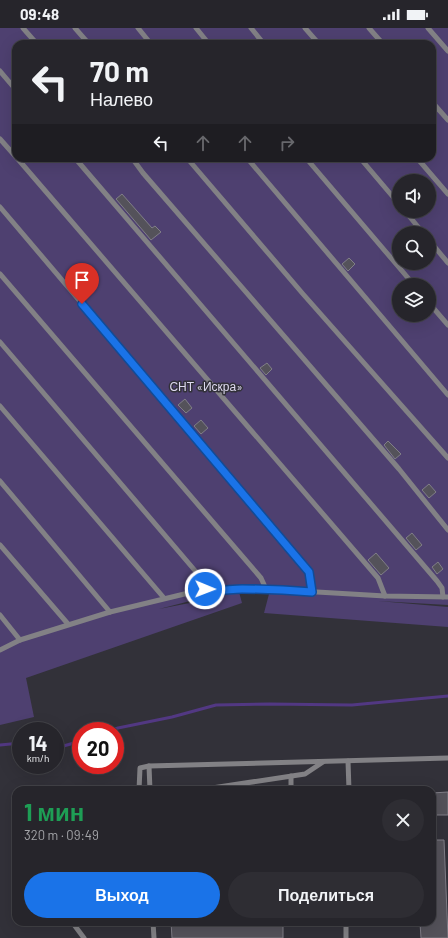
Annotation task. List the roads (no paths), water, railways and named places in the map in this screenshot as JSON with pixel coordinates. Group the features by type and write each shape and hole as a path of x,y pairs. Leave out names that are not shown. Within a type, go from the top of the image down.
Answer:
{"lane":[{"path":"24,28 34,40"},
{"path":"75,28 86,40"},
{"path":"138,28 148,40"},
{"path":"196,28 206,40"},
{"path":"251,28 261,40"},
{"path":"305,28 316,40"},
{"path":"370,28 380,40"},
{"path":"428,28 448,51"},
{"path":"0,71 12,85"},
{"path":"436,106 448,120"},
{"path":"0,139 12,153"},
{"path":"19,162 378,578 385,596"},
{"path":"0,650 20,640 68,624 164,598 205,589 216,591 227,589 266,589 385,596 446,597 437,581 78,162"},
{"path":"135,162 399,469 448,530"},
{"path":"190,162 303,294 448,458"},
{"path":"251,162 448,395"},
{"path":"309,162 408,278"},
{"path":"363,162 392,196"},
{"path":"420,162 448,194"},
{"path":"0,207 309,572 312,592"},
{"path":"411,218 417,226"},
{"path":"436,248 448,263"},
{"path":"0,274 260,578 266,589"},
{"path":"436,311 448,325"},
{"path":"0,342 203,580 205,589"},
{"path":"0,406 164,598"},
{"path":"0,481 110,612"},
{"path":"0,545 68,624"},
{"path":"0,615 20,640"},
{"path":"139,786 140,768 149,766 448,758"},
{"path":"348,761 349,786"},
{"path":"225,786 305,774 324,762"},
{"path":"149,766 150,786"},
{"path":"290,776 291,786"},
{"path":"75,926 84,938"},
{"path":"153,926 154,938"},
{"path":"346,926 346,938"}],"waterway":[{"path":"124,727 172,717 216,705 352,705 448,696"},
{"path":"0,745 12,744"},
{"path":"64,746 72,744"}],"park label":[{"name":"СНТ «Искра»","path":"206,387"}]}
